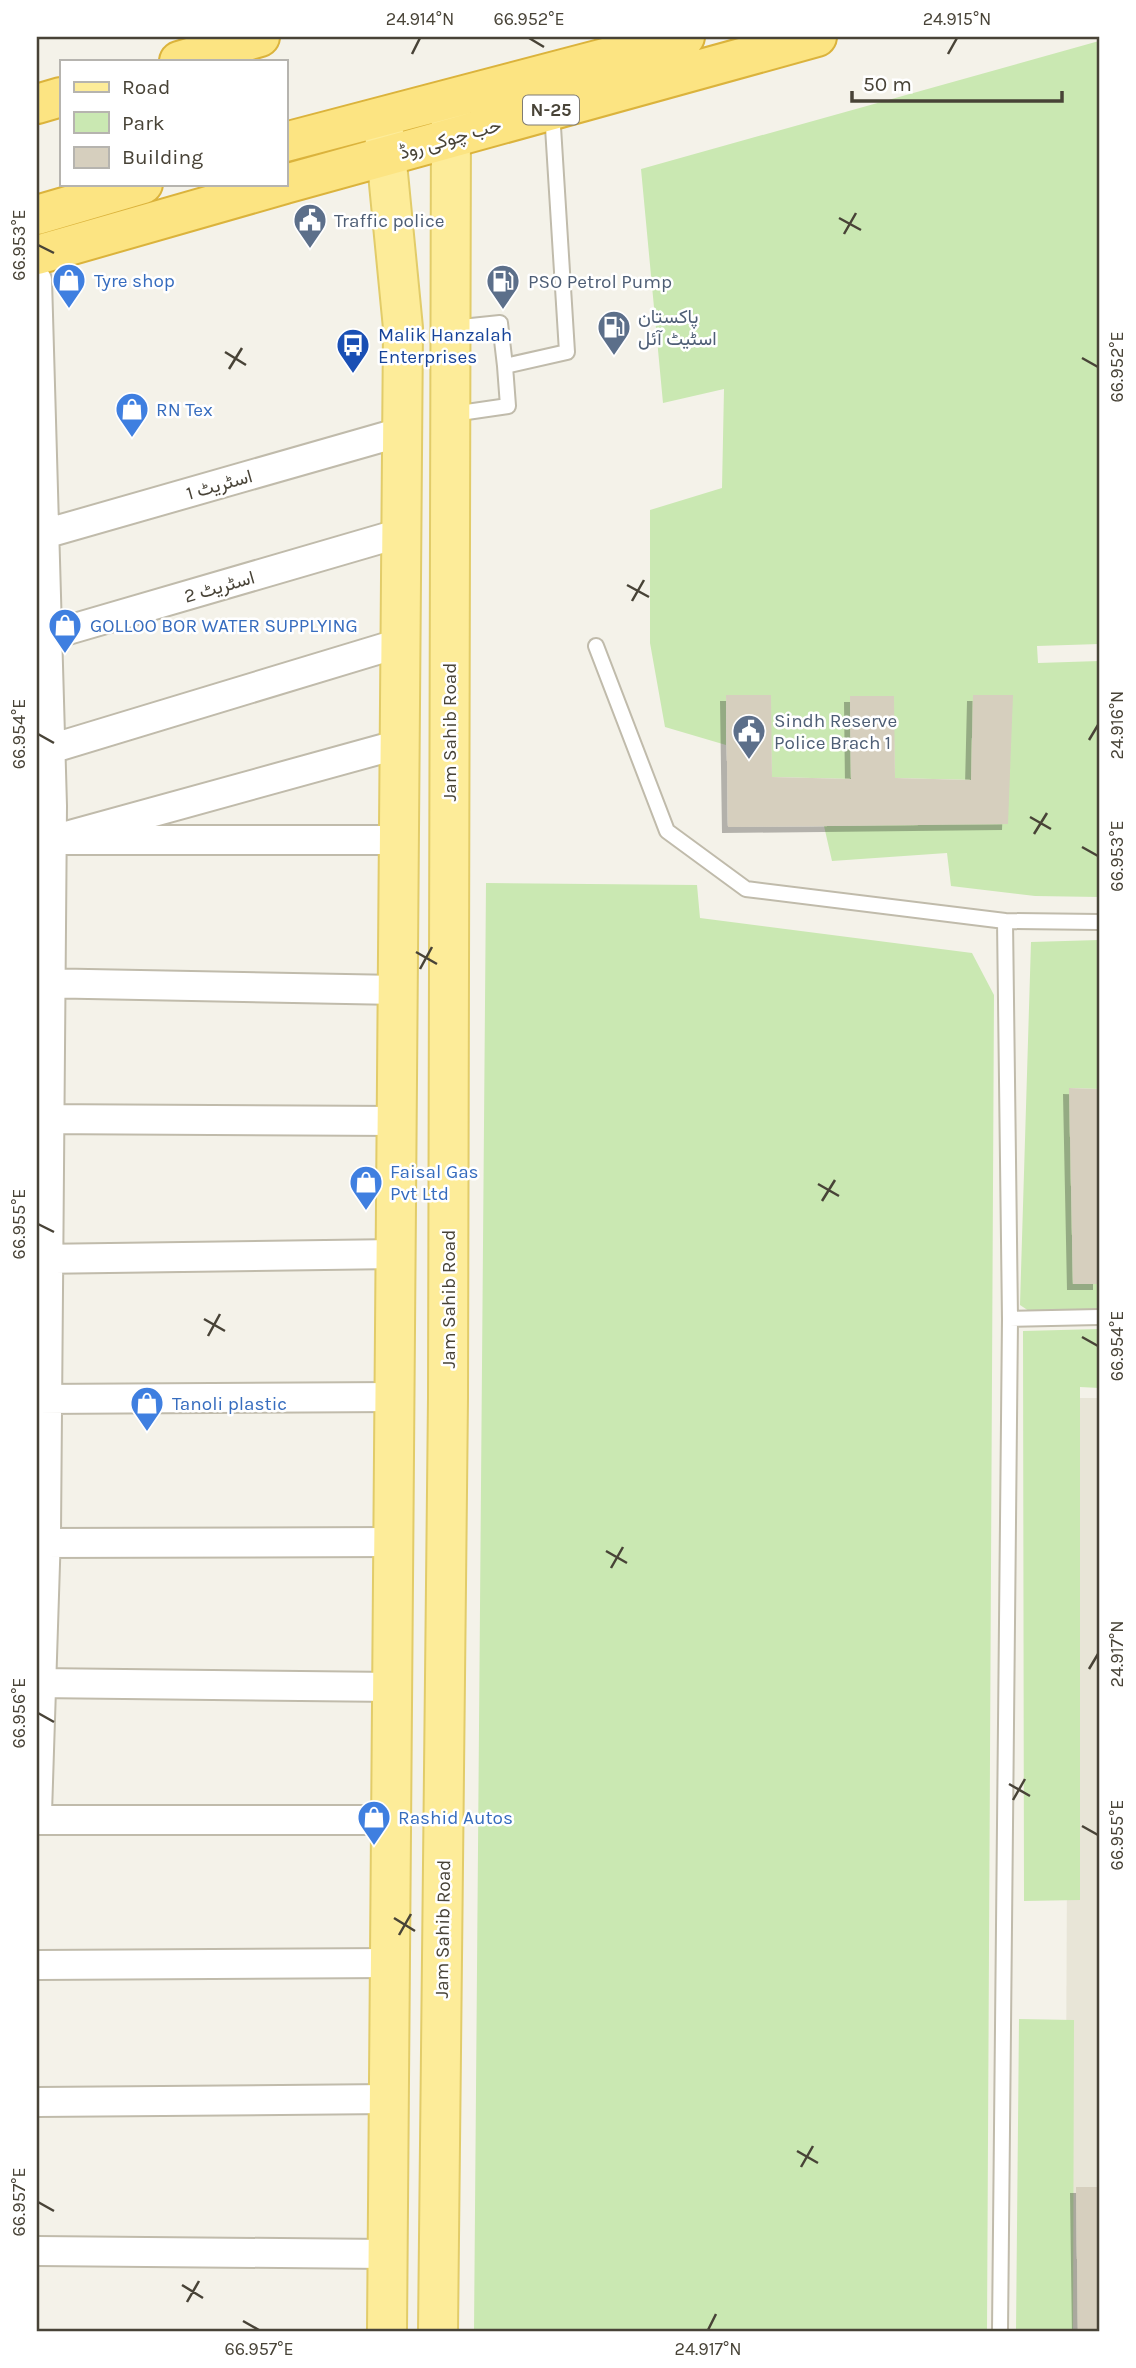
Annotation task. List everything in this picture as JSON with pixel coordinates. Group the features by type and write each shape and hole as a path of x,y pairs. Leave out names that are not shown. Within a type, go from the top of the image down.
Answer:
{"highway":[{"path":"182,60 260,37"},
{"name":"حب چوکی روڈ","path":"287,141 685,37"},
{"name":"حب چوکی روڈ","path":"287,183 817,37"},
{"path":"37,104 60,97"},
{"path":"37,215 137,186"},
{"name":"حب چوکی روڈ","path":"37,255 278,186"}],"main road":[{"name":"Jam Sahib Road","path":"438,2331 448,1398 451,98"},
{"path":"383,116 403,328 387,2331"}],"street":[{"path":"37,280 44,751 52,840 44,983 37,1813"},
{"name":"اسٹریٹ 1","path":"41,535 401,432"},
{"name":"اسٹریٹ 2","path":"42,637 401,533"},
{"path":"44,751 400,643"},
{"path":"52,840 400,744"},
{"path":"52,840 399,840"},
{"path":"44,983 398,990"},
{"path":"43,1119 397,1121"},
{"path":"42,1259 396,1254"},
{"path":"42,1399 396,1397"},
{"path":"41,1543 395,1542"},
{"path":"39,1683 394,1687"},
{"path":"37,1821 392,1820"},
{"path":"37,1965 391,1963"},
{"path":"37,2102 390,2099"},
{"path":"37,2251 387,2254"}],"lane":[{"path":"505,366 567,352 552,110"},
{"path":"450,328 500,323 508,406 450,415"},
{"path":"596,646 667,831 746,889 1005,921 1099,922"},
{"path":"1000,2331 1010,1319 1005,921"},
{"path":"1010,1319 1099,1317"}],"shaded area":[{"path":"1069,1398 1099,1398 1099,2331 1065,2331"}],"green space":[{"path":"1099,41 1099,644 1037,646 1038,663 1099,661 1099,897 1035,896 951,886 947,853 832,861 824,826 1008,823 971,780 895,778 893,696 850,696 851,779 772,777 770,695 726,696 726,745 665,727 650,643 650,510 722,488 724,389 663,403 641,169"},
{"path":"486,883 697,885 700,918 972,953 994,995 987,2331 474,2331"},
{"path":"1099,940 1099,1089 1070,1088 1073,1284 1099,1284 1099,1311 1029,1311 1020,1305 1031,942"},
{"path":"1099,1329 1099,1388 1080,1387 1080,1900 1024,1901 1023,1331"},
{"path":"1019,2019 1074,2020 1073,2331 1016,2331"}],"building":[{"name":"Sindh Reserve Police Brach 1","path":"726,695 771,695 772,777 851,779 850,696 894,696 895,778 971,780 973,695 1013,695 1008,824 728,827"},
{"path":"1069,1088 1099,1089 1099,1284 1073,1284"},
{"path":"1076,2187 1099,2187 1099,2331 1078,2331"}],"place":[{"name":"Traffic police","path":"310,250"},
{"name":"Tyre shop","path":"69,310"},
{"name":"PSO Petrol Pump","path":"503,311"},
{"name":"پاکستان اسٹیٹ آئل","path":"614,357"},
{"name":"Malik Hanzalah Enterprises","path":"353,375"},
{"name":"RN Tex","path":"132,439"},
{"name":"GOLLOO BOR WATER SUPPLYING","path":"65,655"},
{"name":"Sindh Reserve Police Brach 1","path":"749,761"},
{"name":"Faisal Gas Pvt Ltd","path":"366,1212"},
{"name":"Tanoli plastic","path":"147,1433"},
{"name":"Rashid Autos","path":"374,1847"}]}
